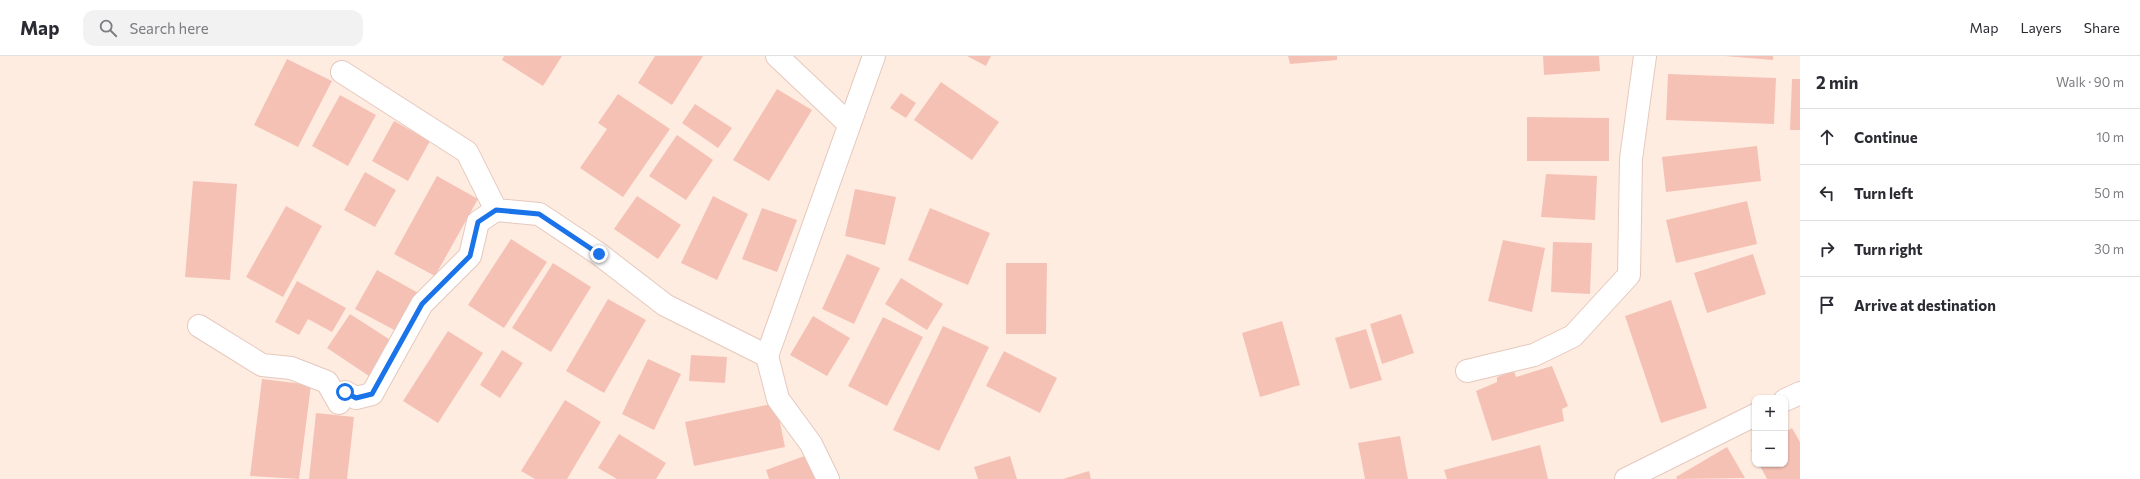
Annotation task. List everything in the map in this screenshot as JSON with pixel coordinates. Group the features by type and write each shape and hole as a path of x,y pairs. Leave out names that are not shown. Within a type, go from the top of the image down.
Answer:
{"street":[{"path":"777,56 849,124"},
{"path":"828,479 811,444 778,400 767,356 874,56"},
{"path":"1467,372 1534,355 1573,336 1629,276 1631,159 1645,56"},
{"path":"342,72 467,152 496,210"},
{"path":"199,326 262,365 290,368 327,382 339,403 345,392 356,398 372,394 422,304 470,256 478,222 496,210 539,214 599,254 665,305 767,356"},
{"path":"1788,399 1800,393"},
{"path":"1626,479 1752,416"}],"building":[{"path":"504,56 562,56 543,86 502,60"},
{"path":"655,56 703,56 672,105 638,83"},
{"path":"967,56 991,56 986,66"},
{"path":"1288,56 1337,56 1337,60 1290,64"},
{"path":"1543,56 1599,56 1600,71 1544,75"},
{"path":"1725,56 1773,56 1773,60"},
{"path":"287,59 332,81 298,147 254,125"},
{"path":"1668,74 1776,78 1774,124 1666,120"},
{"path":"1792,79 1800,79 1800,130 1790,130"},
{"path":"941,82 999,122 972,160 914,120"},
{"path":"777,89 812,110 769,181 733,160"},
{"path":"901,93 916,103 906,118 890,108"},
{"path":"618,94 670,129 623,197 580,168 607,129 598,123"},
{"path":"340,95 376,115 348,166 312,146"},
{"path":"695,104 732,128 718,148 682,123"},
{"path":"1527,117 1609,118 1609,161 1527,161"},
{"path":"394,121 430,141 408,181 372,161"},
{"path":"677,135 713,160 686,200 649,176"},
{"path":"1757,146 1761,181 1666,192 1662,157"},
{"path":"365,172 396,190 375,227 344,210"},
{"path":"1546,174 1597,176 1595,220 1541,217"},
{"path":"437,176 478,199 435,276 394,254"},
{"path":"193,181 237,184 230,280 185,277"},
{"path":"855,189 896,197 885,245 845,236"},
{"path":"637,196 681,225 658,259 614,229"},
{"path":"713,196 748,214 717,280 681,263"},
{"path":"1747,201 1757,244 1676,263 1666,220"},
{"path":"286,206 322,226 283,297 246,277"},
{"path":"762,208 797,220 777,272 742,259"},
{"path":"930,208 990,233 968,285 908,260"},
{"path":"511,239 547,262 504,328 468,305"},
{"path":"1503,240 1545,248 1532,312 1488,301"},
{"path":"1553,242 1592,243 1590,294 1551,292"},
{"path":"847,254 880,268 854,324 822,309"},
{"path":"1753,254 1766,294 1707,313 1694,273"},
{"path":"553,263 591,287 551,352 512,328"},
{"path":"1006,263 1047,263 1046,334 1006,334"},
{"path":"377,270 420,294 398,332 355,309"},
{"path":"901,278 943,304 927,330 885,304"},
{"path":"297,281 346,308 332,332 308,319 299,335 275,322"},
{"path":"608,299 646,320 604,393 566,371"},
{"path":"1671,300 1707,408 1661,423 1625,316"},
{"path":"350,314 395,343 372,378 327,348"},
{"path":"1401,314 1414,353 1382,364 1370,324"},
{"path":"813,316 850,338 827,376 790,355"},
{"path":"883,317 923,337 887,406 848,386"},
{"path":"1282,321 1300,385 1260,397 1242,333"},
{"path":"943,326 989,347 939,451 893,430"},
{"path":"1366,329 1382,380 1350,389 1335,338"},
{"path":"448,331 483,353 438,423 403,401"},
{"path":"502,350 523,363 500,398 480,385"},
{"path":"1004,351 1057,378 1040,413 986,386"},
{"path":"691,355 727,357 725,383 689,381"},
{"path":"648,359 681,374 654,430 622,414"},
{"path":"1552,366 1568,406 1562,409 1564,421 1492,441 1476,391 1497,382 1497,377 1514,371 1516,377"},
{"path":"262,379 311,385 299,479 250,476"},
{"path":"565,400 601,422 567,479 535,479 521,471"},
{"path":"776,403 785,447 694,466 685,422"},
{"path":"316,413 354,417 347,479 309,479"},
{"path":"1792,428 1800,442 1800,479 1767,479 1761,467 1788,467 1788,430"},
{"path":"619,434 666,463 656,479 617,479 598,468"},
{"path":"1400,436 1408,479 1365,479 1358,443"},
{"path":"1540,445 1548,479 1447,479 1444,470"},
{"path":"1727,447 1745,478 1677,479 1676,477"},
{"path":"810,454 819,479 769,479 766,470"},
{"path":"1010,456 1017,479 978,479 974,467"},
{"path":"1089,471 1091,479 1063,479"}],"route":[{"path":"345,392 356,398 372,394 422,304 470,256 478,222 496,210 539,214 599,254"}]}
